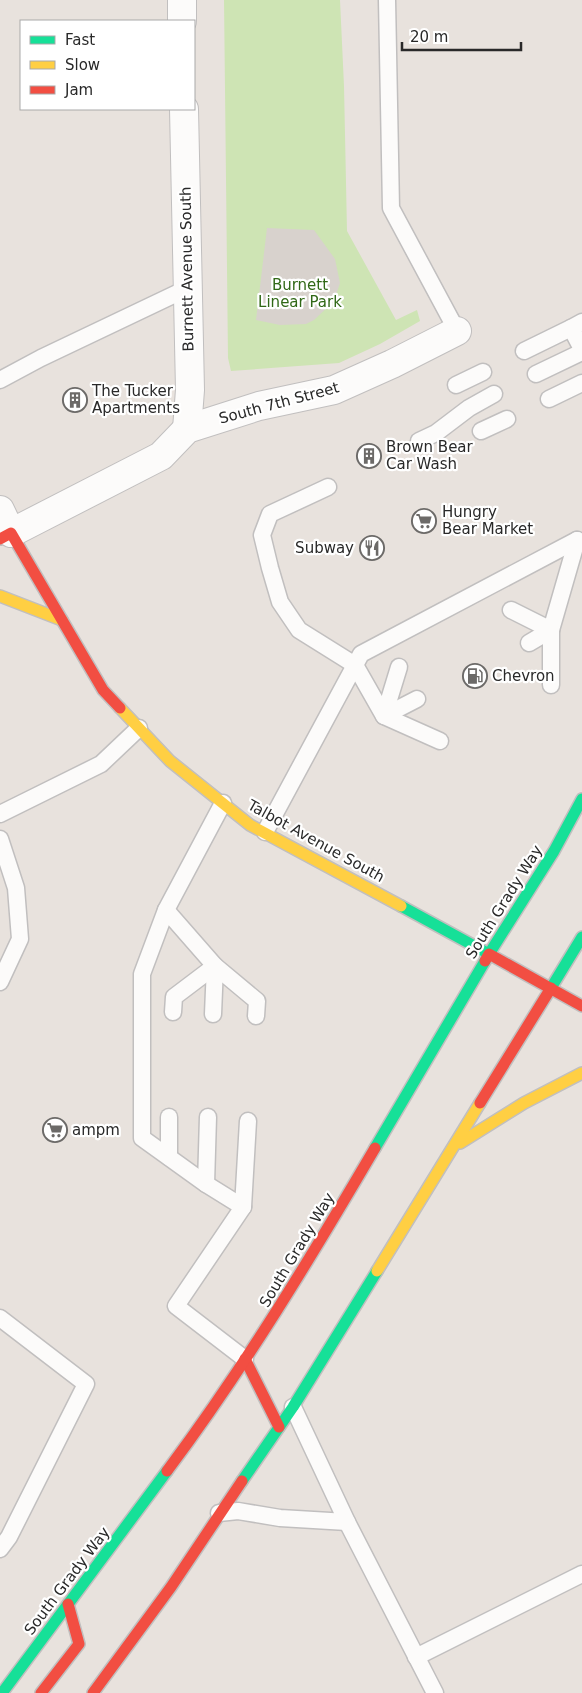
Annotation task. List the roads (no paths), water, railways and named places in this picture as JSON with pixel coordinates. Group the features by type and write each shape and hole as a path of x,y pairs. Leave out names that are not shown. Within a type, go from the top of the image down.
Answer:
{"main road":[{"name":"Talbot Avenue South","path":"4,527 103,690 170,761 250,825 582,1006"},
{"path":"0,596 62,620"},
{"name":"South Grady Way","path":"2,1693 184,1448 245,1360 312,1256 489,954 554,851 582,799"},
{"path":"93,1693 171,1587 219,1513 293,1407 582,937"},
{"path":"454,1146 524,1103 582,1074"},
{"path":"245,1360 279,1427"},
{"path":"41,1693 79,1644 68,1604"}],"street":[{"path":"182,0 182,20"},
{"name":"Burnett Avenue South","path":"184,110 190,390 187,429"},
{"name":"South 7th Street","path":"4,527 160,456 187,429 259,406 334,390 458,331"}],"lane":[{"path":"387,0 391,208 458,331"},
{"path":"0,380 41,358 188,288"},
{"path":"524,352 577,325 582,351 536,374"},
{"path":"456,385 483,372"},
{"path":"548,399 582,383"},
{"path":"418,441 436,433 469,408 494,394"},
{"path":"481,431 507,419"},
{"path":"328,487 270,514 262,535 280,602 299,630 355,665 384,716 440,741"},
{"path":"265,832 361,654 580,538"},
{"path":"551,685 552,630 580,538"},
{"path":"511,610 552,630"},
{"path":"529,643 552,630"},
{"path":"384,716 399,667"},
{"path":"384,716 417,699"},
{"path":"0,814 101,764 138,728"},
{"path":"223,803 166,910 142,974 142,1138 206,1184 244,1207"},
{"path":"0,838 16,888 20,939 0,982"},
{"path":"166,910 215,966 257,1001 256,1016"},
{"path":"173,1012 174,997 215,966"},
{"path":"213,1014 215,966"},
{"path":"206,1184 208,1117"},
{"path":"169,1118 169,1157"},
{"path":"245,1360 176,1306 244,1207 248,1120"},
{"path":"0,1318 86,1384 9,1537 0,1549"},
{"path":"293,1407 347,1522 435,1693"},
{"path":"219,1513 238,1512 280,1518 347,1522"},
{"path":"416,1657 582,1574"}],"place":[{"name":"The Tucker Apartments","path":"75,400"},
{"name":"Brown Bear Car Wash","path":"369,456"},
{"name":"Hungry Bear Market","path":"424,521"},
{"name":"Subway","path":"372,548"},
{"name":"Chevron","path":"475,676"},
{"name":"ampm","path":"55,1130"}],"park label":[{"name":"Burnett Linear Park","path":"300,294"}]}
